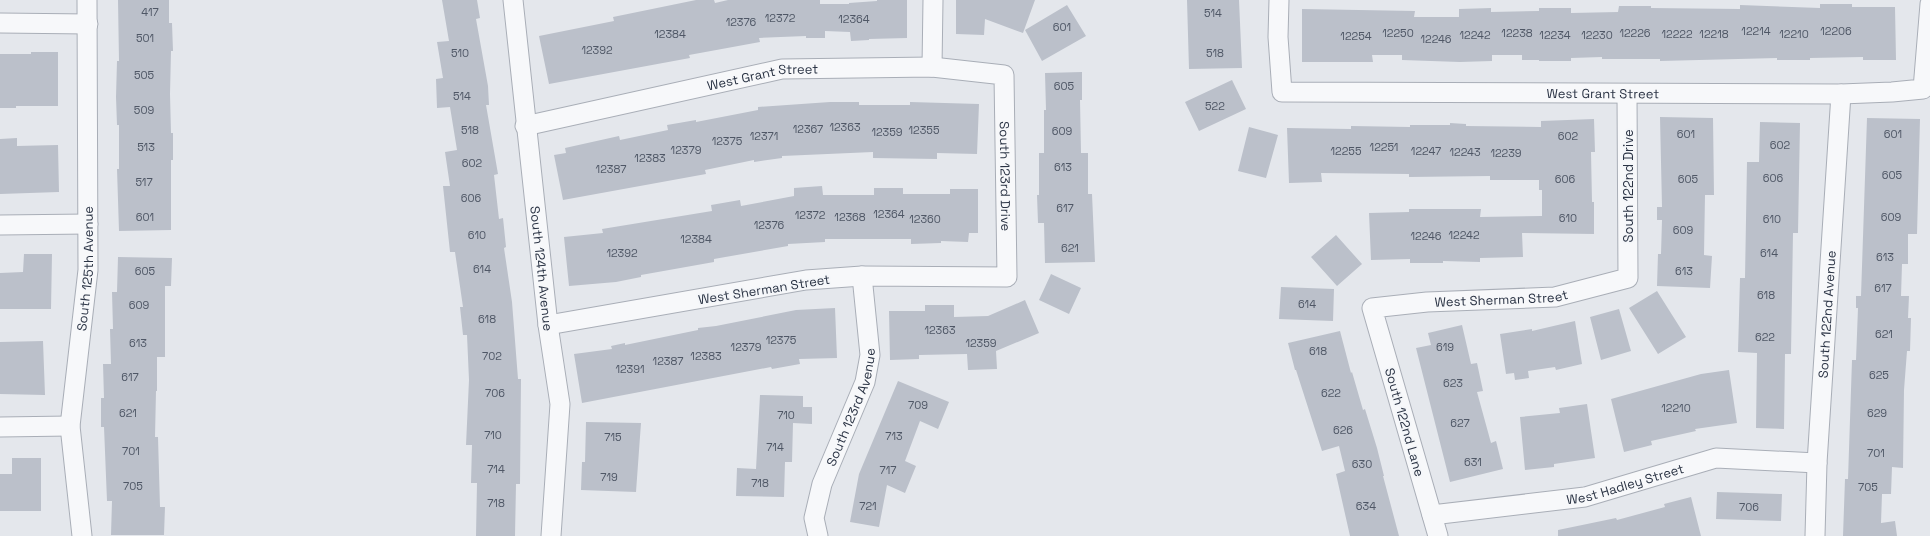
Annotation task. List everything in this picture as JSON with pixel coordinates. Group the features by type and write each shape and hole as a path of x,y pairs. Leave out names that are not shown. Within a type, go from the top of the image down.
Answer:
{"street":[{"name":"South 125th Avenue","path":"82,536 70,426 88,270 88,0"},
{"name":"South 124th Avenue","path":"513,0 525,126 548,325 560,404 551,536"},
{"path":"932,0 932,67"},
{"name":"West Grant Street","path":"1279,0 1278,37 1282,92 1841,94 1923,89 1930,4"},
{"path":"0,23 88,24"},
{"name":"West Grant Street","path":"525,126 782,69 932,67 1004,76"},
{"name":"South 123rd Drive","path":"1004,76 1006,277"},
{"name":"South 122nd Drive","path":"1627,94 1628,278"},
{"name":"South 122nd Avenue","path":"1815,536 1817,463 1841,94"},
{"path":"0,224 88,224"},
{"name":"West Sherman Street","path":"548,325 806,280 862,276 1006,277"},
{"name":"South 123rd Avenue","path":"818,536 814,518 822,484 865,382 870,355 862,276"},
{"name":"West Sherman Street","path":"1372,308 1427,302 1555,297 1628,278"},
{"name":"South 122nd Lane","path":"1372,308 1438,536"},
{"path":"0,427 70,426"},
{"name":"West Hadley Street","path":"1432,515 1585,496 1716,458 1817,463"}],"building":[{"path":"118,0 169,0 169,23 172,23 173,51 171,51 170,94 171,133 173,133 173,160 171,160 171,230 119,231 117,169 119,169 119,125 117,125 116,97 117,61 119,61"},
{"path":"442,0 477,0 480,18 476,19 488,86 489,105 486,105 498,174 494,175 499,219 503,218 506,247 504,248 512,302 518,379 521,379 520,484 516,484 515,536 476,536 477,483 471,483 472,445 466,445 469,380 467,335 463,335 460,307 463,307 455,252 450,252 443,186 450,186 445,152 457,150 450,107 437,108 436,79 443,78 437,42 449,41"},
{"path":"696,0 714,0 715,3 728,0 820,0 820,4 849,4 877,0 907,0 907,38 851,41 850,32 825,31 825,38 806,38 806,36 759,38 760,42 689,55 690,58 549,84 539,36 614,21 613,17"},
{"path":"956,0 1035,0 1023,33 985,19 984,35 956,34"},
{"path":"1187,0 1239,0 1242,68 1189,69"},
{"path":"1820,4 1852,4 1852,7 1895,7 1896,60 1863,60 1863,57 1810,58 1810,60 1777,60 1777,58 1660,61 1660,59 1602,59 1602,57 1571,58 1571,61 1539,61 1522,60 1522,55 1492,55 1492,61 1460,62 1402,60 1402,55 1372,55 1373,62 1302,62 1302,9 1415,11 1414,17 1459,17 1459,9 1491,8 1491,12 1539,11 1539,8 1571,8 1571,13 1618,12 1619,6 1651,6 1651,8 1740,9 1740,5 1820,8"},
{"path":"1067,5 1086,36 1042,61 1025,30"},
{"path":"31,52 58,52 58,106 16,106 16,108 0,108 0,54 31,54"},
{"path":"1082,72 1082,100 1080,100 1081,153 1088,153 1088,194 1092,194 1095,262 1045,263 1044,223 1038,223 1037,195 1039,195 1039,153 1044,153 1044,110 1046,110 1045,73"},
{"path":"1232,80 1246,109 1199,131 1185,102"},
{"path":"830,102 859,102 859,105 910,105 910,102 979,104 977,154 937,153 937,159 873,158 873,152 782,156 782,158 754,162 754,160 705,170 706,174 563,200 554,155 566,153 565,148 619,136 620,140 668,130 667,125 696,120 696,122 758,110 758,107"},
{"path":"1660,117 1713,118 1714,195 1705,195 1704,255 1712,256 1710,288 1657,286 1658,254 1661,254 1662,220 1657,220 1657,207 1662,207"},
{"path":"1867,118 1920,119 1917,234 1908,234 1908,264 1902,264 1901,296 1909,296 1908,318 1911,318 1910,351 1907,351 1904,390 1903,468 1892,467 1891,494 1882,494 1881,523 1895,521 1897,536 1843,536 1845,479 1848,479 1852,360 1856,360 1858,308 1856,308 1856,296 1861,296"},
{"path":"1594,119 1595,152 1591,152 1594,234 1522,233 1523,257 1480,258 1480,262 1443,261 1443,263 1410,263 1410,259 1371,260 1369,213 1409,212 1409,209 1481,209 1480,217 1542,216 1542,190 1539,190 1539,180 1490,180 1490,176 1409,177 1409,174 1321,173 1322,182 1289,183 1287,128 1351,129 1351,126 1410,127 1410,125 1450,125 1450,123 1466,124 1466,126 1541,127 1541,121"},
{"path":"1760,122 1800,123 1798,233 1793,233 1791,354 1785,354 1784,429 1756,428 1757,353 1738,352 1740,278 1745,278 1747,162 1759,162"},
{"path":"1249,127 1278,135 1266,178 1238,171"},
{"path":"17,138 17,146 58,145 59,192 0,194 0,139"},
{"path":"822,186 823,195 874,195 874,188 903,188 903,194 950,194 950,189 978,189 978,233 969,233 968,242 941,241 941,243 911,244 911,239 825,239 825,242 788,244 788,246 714,259 714,262 641,275 641,277 616,282 569,286 564,237 603,233 602,229 712,211 711,205 740,200 741,206 794,196 794,188"},
{"path":"1336,235 1362,264 1337,286 1311,257"},
{"path":"24,254 52,254 51,309 0,309 0,273 23,272"},
{"path":"118,257 172,258 171,286 165,286 165,357 157,357 156,391 155,437 158,437 160,507 165,507 164,535 111,535 112,501 107,501 104,427 101,427 101,398 104,398 103,364 111,364 110,329 113,329 112,292 117,292"},
{"path":"1051,274 1081,288 1069,314 1039,300"},
{"path":"1281,287 1334,289 1333,321 1279,319"},
{"path":"1657,291 1686,337 1658,354 1629,308"},
{"path":"1025,300 1039,333 996,351 997,369 968,370 967,354 919,355 919,359 890,360 889,311 925,311 925,305 954,305 954,317 988,316"},
{"path":"835,308 837,358 799,359 800,364 772,369 771,367 582,403 574,354 612,349 611,346 625,343 625,345 698,330 698,328 716,326 796,310"},
{"path":"1619,309 1631,351 1601,360 1590,317"},
{"path":"1575,321 1582,364 1556,370 1555,367 1528,371 1529,378 1515,380 1514,373 1506,374 1500,334 1532,329 1532,331"},
{"path":"1462,325 1471,364 1477,363 1483,391 1477,392 1491,443 1496,441 1503,469 1450,482 1416,348 1431,345 1428,333"},
{"path":"1340,331 1351,373 1352,372 1363,410 1365,409 1377,448 1399,536 1350,536 1336,474 1345,471 1339,446 1322,451 1295,370 1288,343"},
{"path":"43,341 45,395 0,394 0,342"},
{"path":"1729,370 1737,423 1695,429 1696,431 1651,441 1652,445 1624,452 1611,399 1701,374"},
{"path":"898,381 949,402 938,429 920,421 905,461 916,466 905,493 887,485 879,527 850,522 859,474"},
{"path":"760,395 803,396 803,407 812,407 812,424 793,423 792,462 785,462 784,497 736,496 737,468 756,469"},
{"path":"1587,404 1595,458 1554,464 1554,467 1525,470 1520,417 1560,413 1559,408"},
{"path":"586,422 641,423 636,492 581,490 582,462 585,462"},
{"path":"12,458 41,458 41,511 0,511 0,474 12,474"},
{"path":"1717,492 1782,494 1781,521 1716,519"},
{"path":"1691,497 1701,536 1558,536 1558,530 1616,518 1617,520 1665,507 1664,504"}]}
